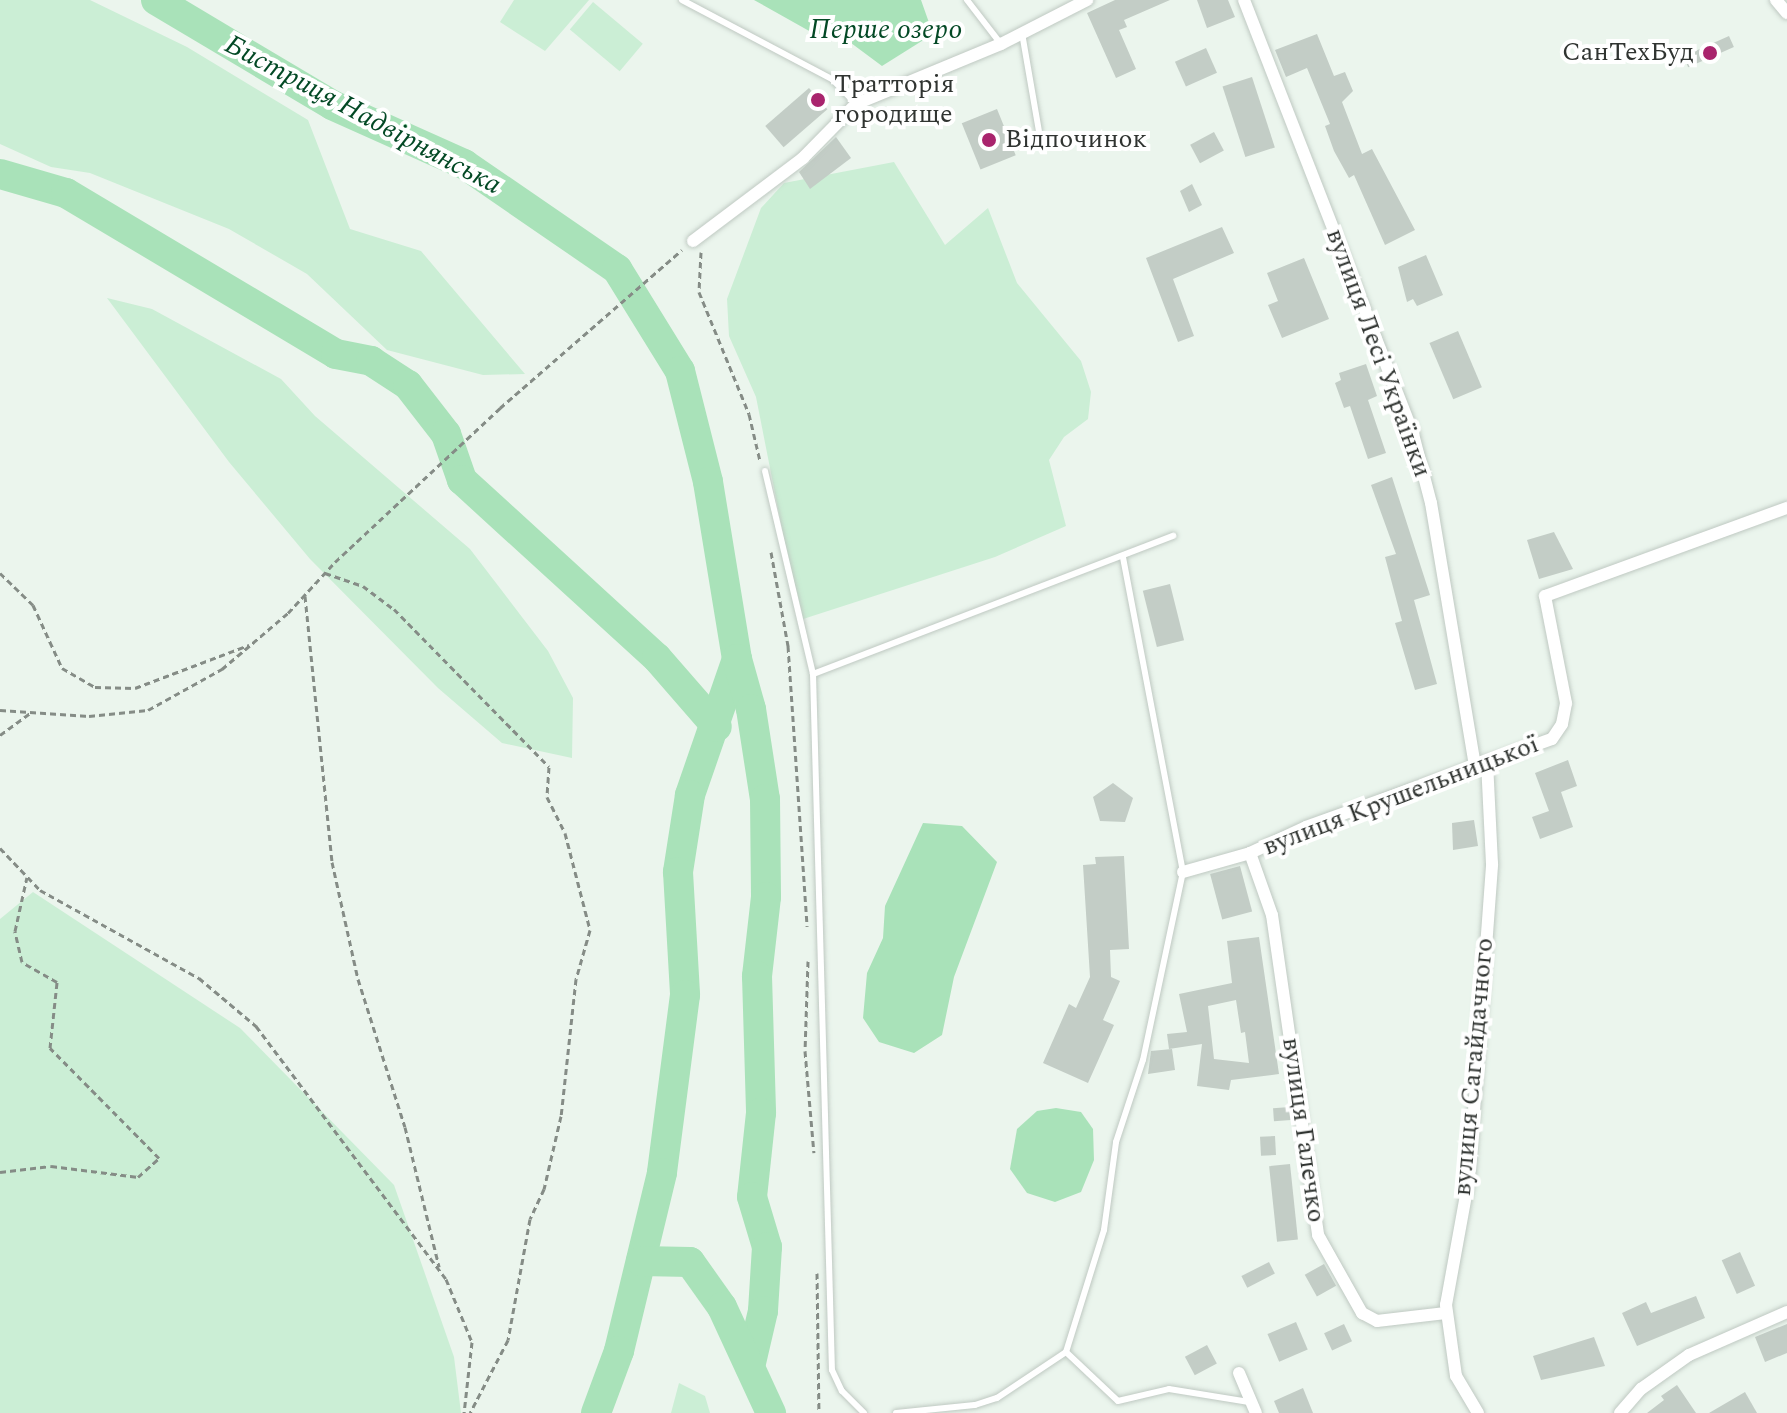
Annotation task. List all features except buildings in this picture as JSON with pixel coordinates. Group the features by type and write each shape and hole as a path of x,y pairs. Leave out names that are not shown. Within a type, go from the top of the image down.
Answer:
{"street":[{"path":"697,241 803,158 856,104 1001,44 1087,0"},
{"name":"вулиця Лесі Українки","path":"1244,0 1413,434 1431,503 1481,763"},
{"path":"1776,0 1787,13"},
{"name":"вулиця Крушельницької","path":"1183,872 1250,853 1306,827 1552,739 1562,724 1566,703 1545,596 1787,508"},
{"name":"вулиця Сагайдачного","path":"1478,1413 1456,1376 1446,1313 1469,1179 1492,864 1481,763"},
{"name":"вулиця Галечко","path":"1250,853 1272,915 1318,1235 1362,1313 1377,1321 1446,1313"},
{"path":"1620,1413 1641,1389 1689,1355 1787,1312"},
{"path":"1239,1373 1254,1408"}],"lane":[{"path":"682,0 832,79 856,104"},
{"path":"967,0 1001,44"},
{"path":"1022,33 1039,131"},
{"path":"763,470 813,674 832,1370 842,1391 864,1413"},
{"path":"813,674 1123,558 1173,536"},
{"path":"896,1413 975,1405 997,1398 1066,1352 1101,1243 1116,1142 1143,1060 1183,872 1123,558"},
{"path":"1066,1352 1118,1401 1169,1389 1254,1408"}],"path":[{"path":"697,241 699,292 749,414 763,470"},
{"path":"0,710 89,716 148,710 222,669 305,596 335,562 500,408 697,241"},
{"path":"771,546 788,646 808,931"},
{"path":"0,573 33,605 62,668 95,687 135,688 253,644"},
{"path":"325,573 363,586 394,609 549,767 547,797 565,833 590,930 576,979 561,1116 544,1189 530,1219 508,1340 467,1413"},
{"path":"305,596 332,862 358,979 405,1127 440,1271 472,1342 467,1413"},
{"path":"0,735 32,712"},
{"path":"0,848 27,877 72,912 199,978 256,1026 343,1134 440,1271"},
{"path":"0,1172 51,1166 138,1177 159,1158 50,1048 57,982 22,962 15,931 27,877"},
{"path":"808,956 805,1051 814,1165"},
{"path":"817,1258 819,1413"}],"shaded area":[{"path":"0,0 90,0 187,47 308,120 350,229 421,251 525,374 483,375 387,350 307,274 229,229 90,173 51,167 0,144"},
{"path":"514,0 589,0 545,51 500,22"},
{"path":"593,2 643,44 620,71 570,30"},
{"path":"894,162 945,245 988,208 1017,283 1081,361 1091,392 1088,419 1064,437 1049,460 1066,526 995,557 800,620 756,397 729,336 727,299 761,208 784,183"},
{"path":"107,298 152,309 281,379 315,416 470,549 548,651 573,698 572,758 502,743 438,688 310,559 229,462"},
{"path":"33,892 240,1028 394,1185 454,1357 461,1413 0,1413 0,919"},
{"path":"679,1383 705,1396 710,1413 671,1413"}],"water":[{"name":"Перше озеро","path":"754,0 921,0 933,34 882,66 851,43 811,32"},
{"path":"923,823 962,826 997,862 954,977 942,1035 914,1053 879,1042 863,1018 867,973 883,938 885,906"},
{"path":"1056,1108 1081,1112 1093,1129 1094,1160 1081,1192 1055,1202 1027,1193 1010,1169 1017,1129 1037,1111"}],"waterway":[{"name":"Бистриця Надвірнянська","path":"156,0 332,105 464,164 617,269 680,371 708,482 737,659 690,795 678,872 685,995 662,1173 619,1351 596,1413"},
{"path":"0,174 66,193 336,354 371,361 408,385 446,434 462,480 657,658 717,727"},
{"path":"737,659 751,709 765,799 766,897 757,976 761,1113 752,1197 767,1247 763,1311 750,1367"},
{"path":"641,1261 690,1262 722,1307 771,1413"}],"place":[{"name":"СанТехБуд","path":"1710,53"},
{"name":"Тратторія городище","path":"818,100"},
{"name":"Відпочинок","path":"989,140"}]}
